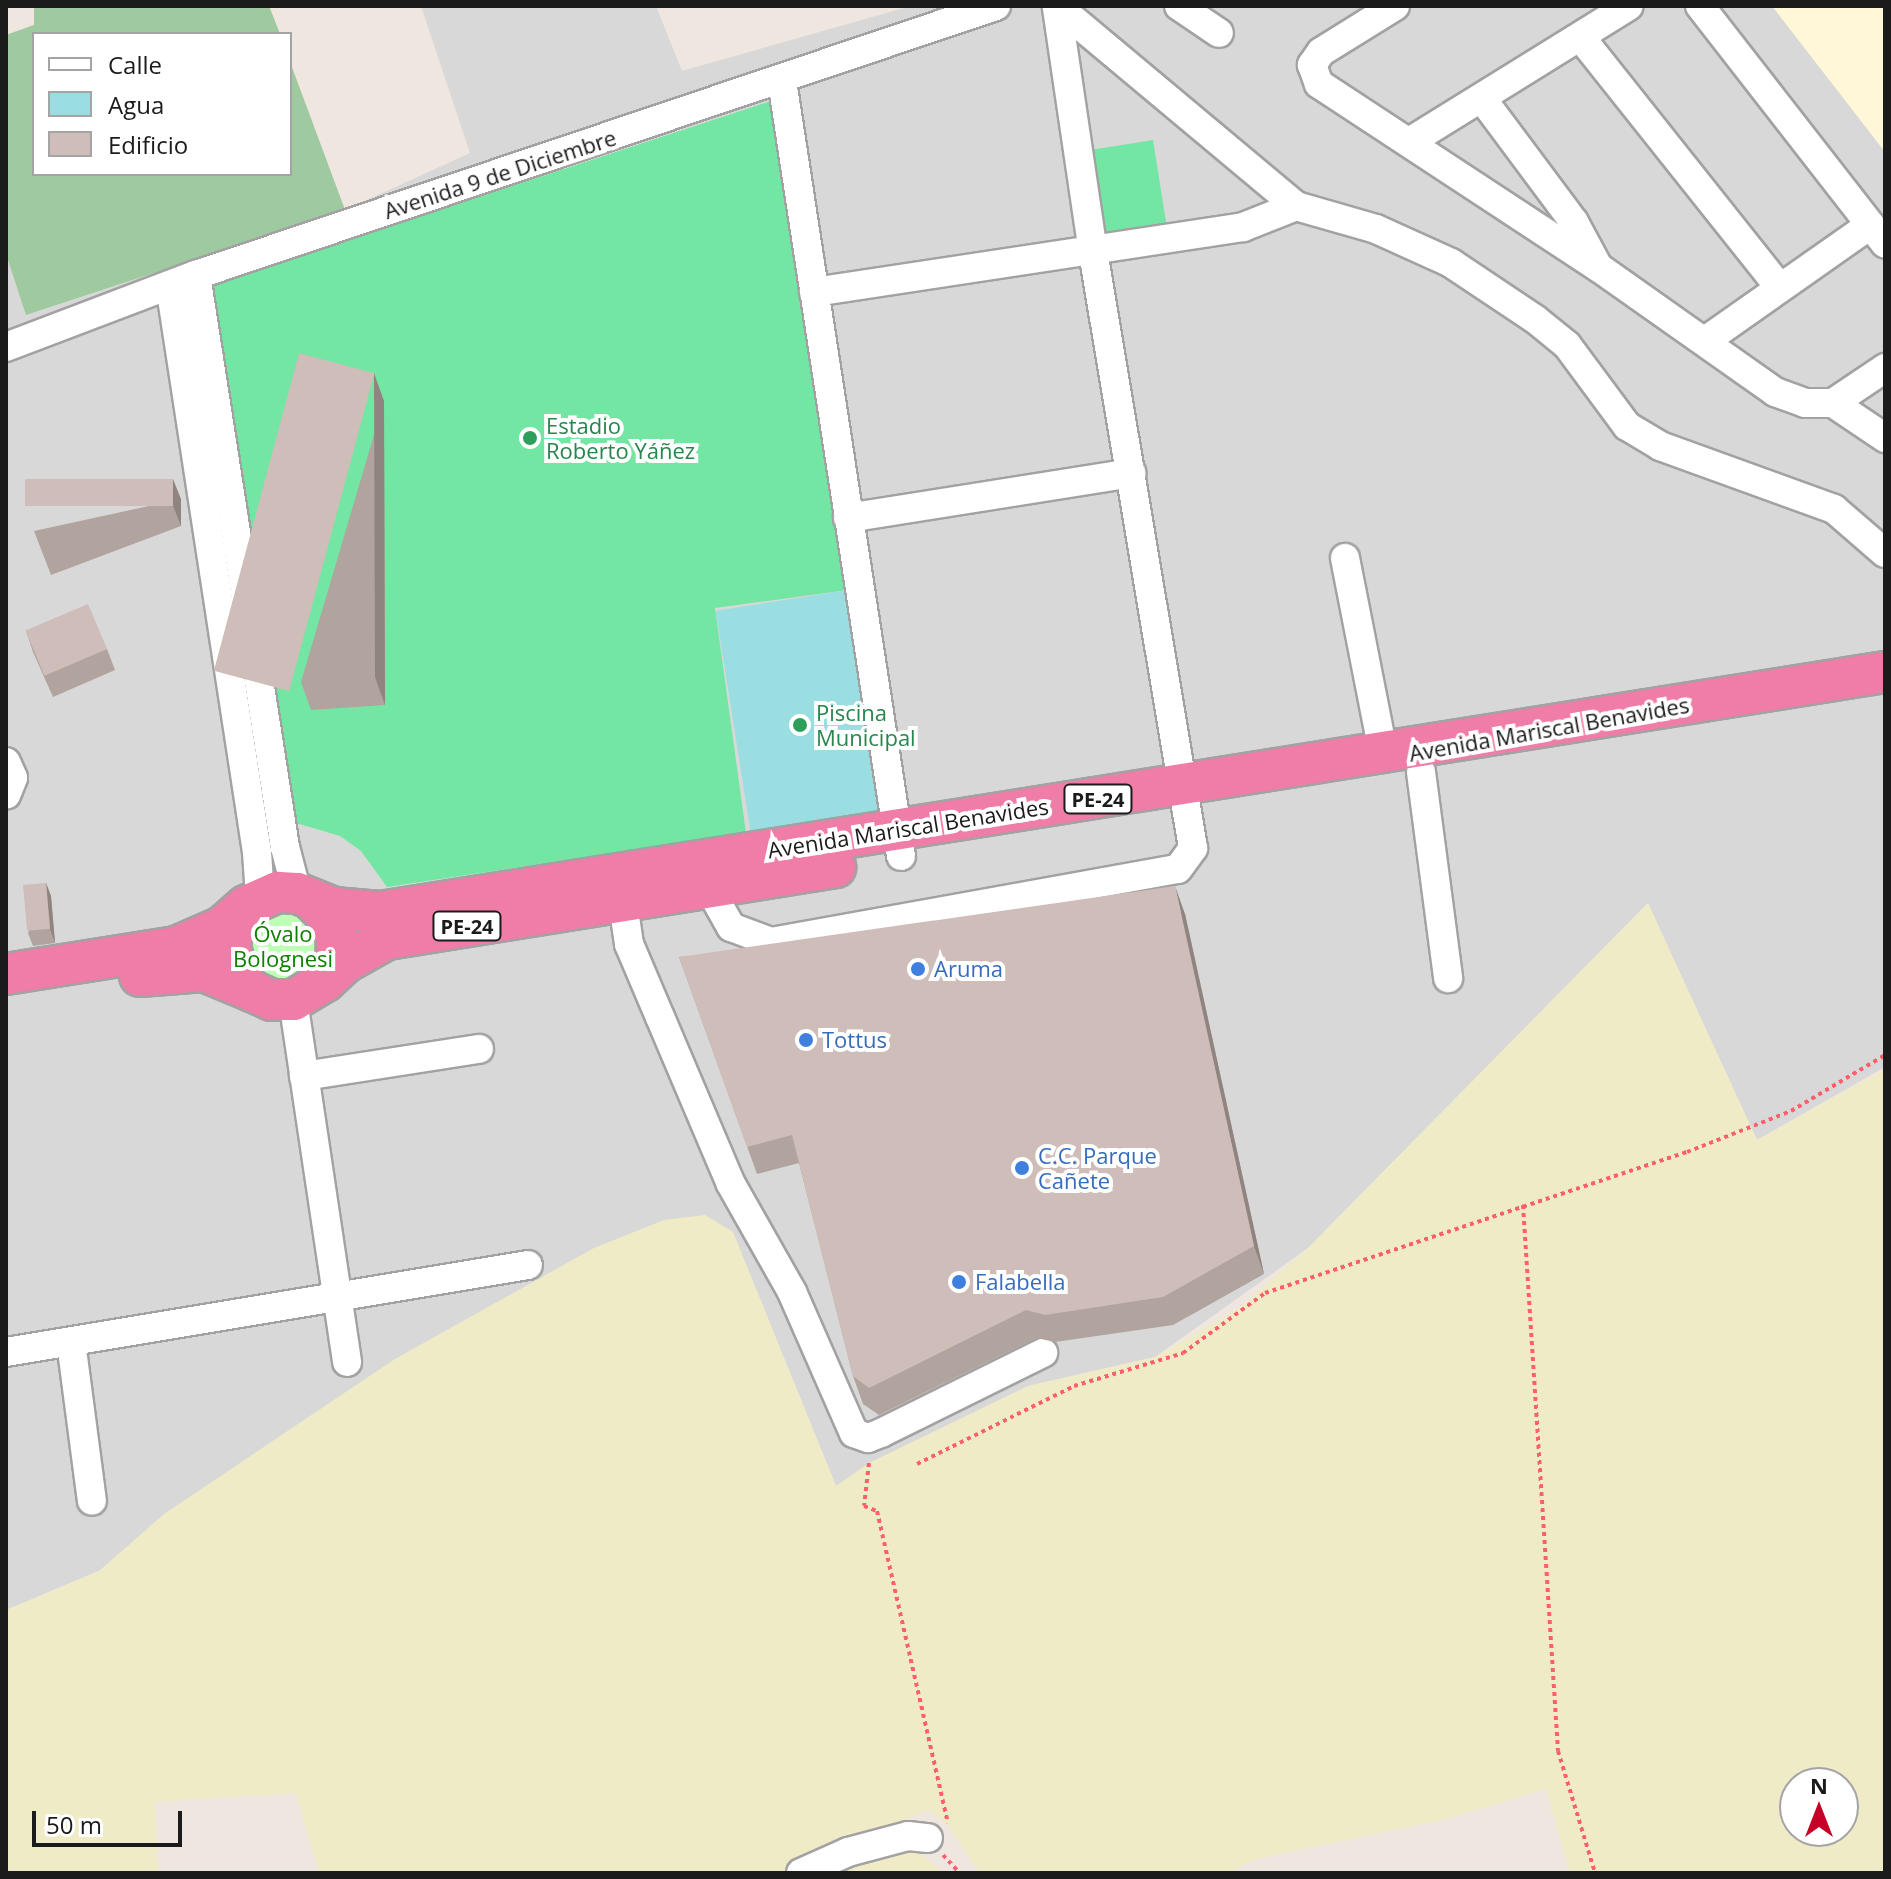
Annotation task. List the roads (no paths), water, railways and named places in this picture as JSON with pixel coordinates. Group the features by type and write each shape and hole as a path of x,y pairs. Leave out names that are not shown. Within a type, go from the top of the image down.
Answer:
{"highway":[{"name":"Avenida Mariscal Benavides","path":"1186,797 1421,772 1777,702 1885,672"},
{"name":"Avenida Mariscal Benavides","path":"279,899 380,912 620,886 1186,797 1384,756 1688,705 1885,695"},
{"name":"Avenida Mariscal Benavides","path":"309,991 364,950 387,939 620,886 709,888 898,843"},
{"path":"6,974 176,947 279,899"},
{"path":"6,998 181,970 204,971 272,1000 309,991 336,961 337,938 328,916 279,899 234,921 230,960 252,991"}],"street":[{"name":"Avenida 9 de Diciembre","path":"6,347 183,280 782,81 996,6"},
{"path":"1057,6 1296,206 1376,229 1451,263 1567,345 1627,426 1660,446 1834,509 1885,553"},
{"path":"709,888 731,927 771,942 905,921 1178,869 1187,862 1194,837 1093,252 1057,6"},
{"path":"1179,6 1219,33"},
{"path":"1395,6 1321,52 1312,65 1312,75 1319,84 1411,141 1598,267 1775,392 1805,403 1833,403 1885,368"},
{"path":"1411,141 1582,39 1629,6"},
{"path":"1700,6 1878,234 1780,288 1705,341"},
{"path":"1582,39 1780,288"},
{"path":"782,81 898,843"},
{"path":"1483,100 1574,222 1598,267"},
{"path":"814,292 1243,227 1296,206"},
{"path":"183,280 285,847 279,899"},
{"path":"1833,403 1885,438"},
{"path":"848,518 1131,473"},
{"path":"1345,558 1384,756"},
{"path":"6,762 13,778 6,795"},
{"path":"1421,772 1448,978"},
{"path":"620,886 629,944 731,1184 792,1292 854,1433 868,1438 881,1433 1043,1353"},
{"path":"309,991 304,1076 347,1362"},
{"path":"304,1076 479,1049"},
{"path":"6,1352 528,1265"},
{"path":"71,1342 92,1501"},
{"path":"801,1873 863,1848 908,1836 928,1838"}],"water":[{"name":"Piscina Municipal","path":"848,590 883,813 751,834 716,611"}],"place":[{"name":"Estadio Roberto Yáñez","path":"530,438"},
{"name":"Piscina Municipal","path":"800,725"},
{"name":"Aruma","path":"918,969"},
{"name":"Tottus","path":"806,1040"},
{"name":"C.C. Parque Cañete","path":"1022,1168"},
{"name":"Falabella","path":"959,1282"}],"park label":[{"name":"Óvalo Bolognesi","path":"283,946"}]}
